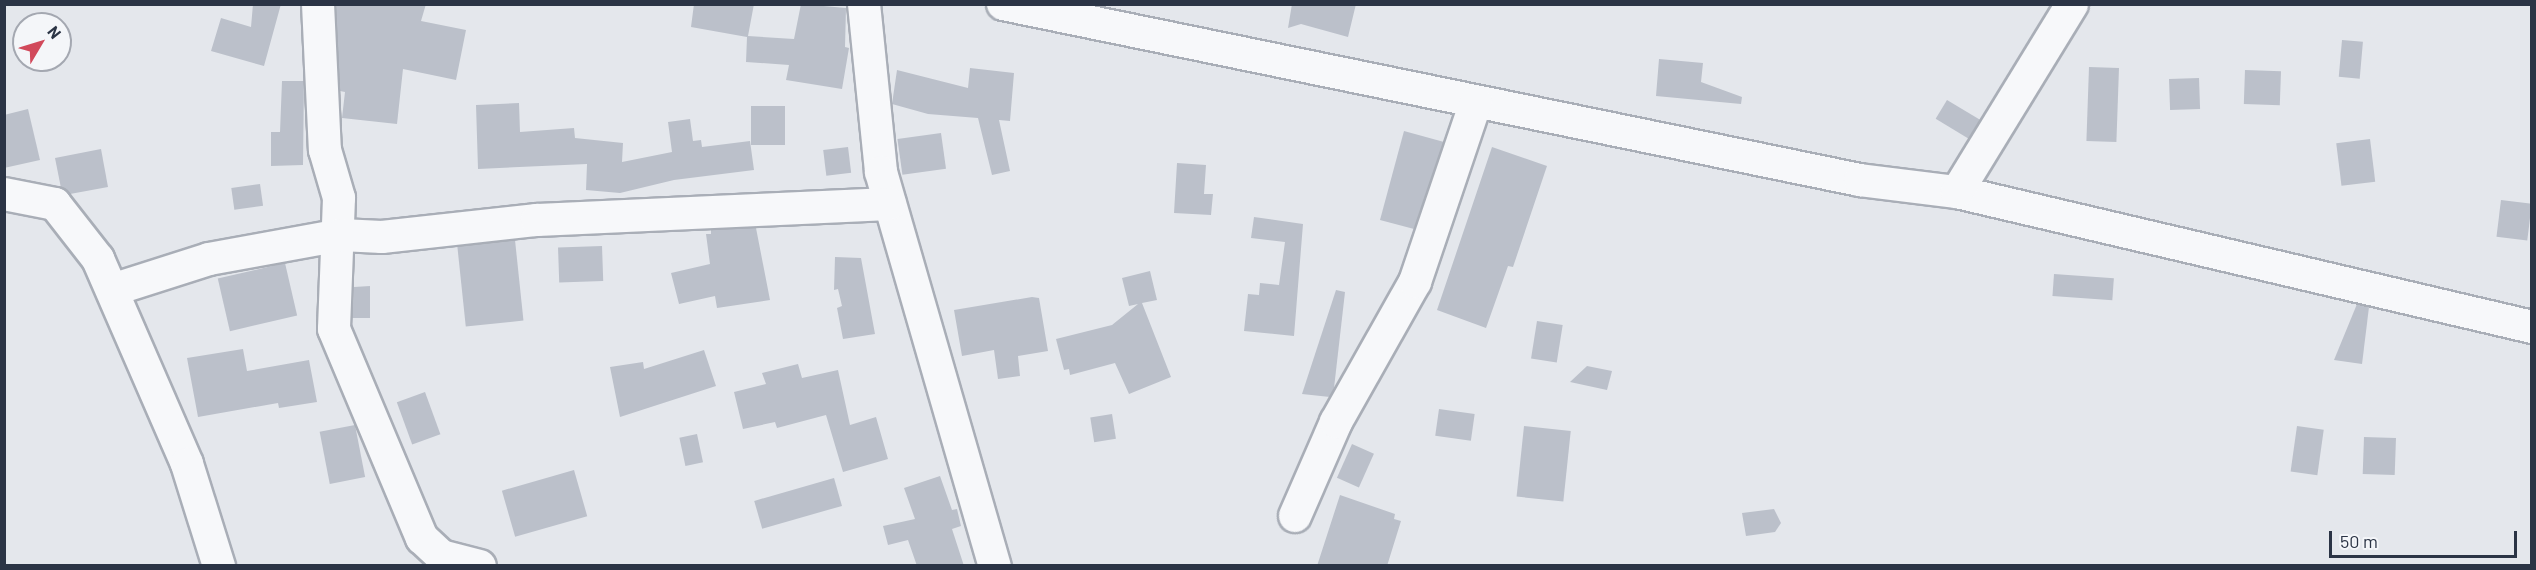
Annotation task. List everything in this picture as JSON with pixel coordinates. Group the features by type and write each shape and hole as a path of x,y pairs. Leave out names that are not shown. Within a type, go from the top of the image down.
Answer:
{"street":[{"path":"318,4 321,114 325,150 339,198 341,236 334,329 414,525 441,556 480,566"},
{"path":"864,4 881,172 995,566"},
{"path":"1003,4 1860,180 1957,192 2532,327"},
{"path":"1957,192 2072,4"},
{"path":"1295,516 1336,422 1415,282 1476,102"},
{"path":"4,194 51,201 62,209 98,259 187,464 219,566"},
{"path":"112,290 209,259 341,236 382,237 537,220 890,204"}],"building":[{"path":"253,4 281,4 264,66 211,51 221,18 251,27"},
{"path":"336,4 426,4 421,21 466,30 456,80 403,69 397,124 342,118 345,92 340,91"},
{"path":"694,4 754,4 748,36 794,39 801,4 846,8 845,47 849,48 842,89 786,80 789,65 746,62 747,37 691,27"},
{"path":"1292,4 1356,4 1348,37 1301,24 1288,28"},
{"path":"2342,40 2363,42 2360,79 2339,77"},
{"path":"1659,59 1703,63 1701,82 1742,97 1741,104 1656,96"},
{"path":"2089,67 2119,68 2116,142 2086,141"},
{"path":"970,68 1014,73 1010,121 999,120 1010,171 992,175 978,118 928,114 892,104 897,70 968,88"},
{"path":"2245,70 2281,71 2280,105 2244,104"},
{"path":"2199,78 2200,109 2170,110 2169,79"},
{"path":"282,81 304,81 303,165 271,166 271,132 280,132"},
{"path":"1947,100 1980,120 1969,139 1936,119"},
{"path":"519,103 520,132 574,128 575,138 623,143 622,162 672,152 668,122 690,119 693,141 701,140 702,147 750,141 754,170 674,180 620,193 586,190 587,164 478,169 476,105"},
{"path":"751,106 785,106 785,145 751,145"},
{"path":"28,109 40,160 4,168 4,115"},
{"path":"1404,131 1444,142 1414,229 1380,220"},
{"path":"941,133 946,169 902,175 897,139"},
{"path":"2370,139 2375,182 2341,186 2336,143"},
{"path":"848,147 851,173 826,176 823,150"},
{"path":"1492,147 1547,166 1513,267 1508,266 1486,328 1437,310"},
{"path":"101,149 108,187 70,194 61,188 55,158"},
{"path":"1177,163 1206,165 1204,194 1213,194 1211,215 1174,213"},
{"path":"260,184 263,206 234,210 231,188"},
{"path":"2501,200 2532,204 2527,241 2496,237"},
{"path":"1254,217 1303,224 1294,336 1244,331 1248,294 1259,295 1260,283 1279,285 1285,242 1251,238"},
{"path":"756,228 770,300 717,308 715,296 679,304 671,273 710,264 706,234 711,234 711,230"},
{"path":"515,240 523,321 466,327 457,246"},
{"path":"602,246 603,281 559,283 558,248"},
{"path":"835,257 861,258 875,334 843,339 837,308 842,306 838,289 834,290"},
{"path":"285,263 297,316 230,331 218,279"},
{"path":"1150,271 1157,300 1142,303 1171,377 1129,394 1115,363 1070,375 1069,369 1064,370 1056,339 1112,325 1138,304 1129,306 1122,278"},
{"path":"2054,274 2114,278 2112,300 2052,296"},
{"path":"370,286 370,318 352,318 354,287"},
{"path":"1336,290 1345,292 1334,388 1330,397 1302,394"},
{"path":"1032,297 1039,298 1048,351 1018,356 1020,376 998,379 994,350 962,356 954,310"},
{"path":"2357,304 2369,307 2362,364 2334,360"},
{"path":"1537,321 1563,325 1557,363 1531,359"},
{"path":"243,349 247,371 309,360 317,402 279,408 278,403 198,417 187,358"},
{"path":"704,350 716,386 620,417 610,367 643,362 644,369"},
{"path":"798,364 802,378 838,370 850,425 876,417 888,459 843,472 826,415 777,428 775,422 743,429 734,392 766,384 762,373"},
{"path":"1587,366 1612,371 1607,390 1570,382"},
{"path":"425,392 440,434 412,445 397,402"},
{"path":"1439,409 1475,414 1471,441 1435,436"},
{"path":"1112,414 1116,439 1094,442 1090,417"},
{"path":"355,425 365,477 330,484 320,432"},
{"path":"1524,426 1571,431 1563,502 1517,497"},
{"path":"2297,426 2324,430 2317,475 2291,472"},
{"path":"697,434 703,462 685,466 679,438"},
{"path":"2364,437 2396,438 2395,475 2363,474"},
{"path":"1352,444 1374,454 1359,488 1337,478"},
{"path":"574,470 587,516 515,537 502,491"},
{"path":"940,476 952,510 957,509 961,526 952,529 964,566 917,566 908,540 888,545 883,526 915,519 904,488"},
{"path":"834,478 842,506 762,529 754,501"},
{"path":"1340,495 1395,514 1394,519 1401,521 1387,566 1317,566"},
{"path":"1774,509 1781,523 1775,532 1746,536 1742,513"}]}
